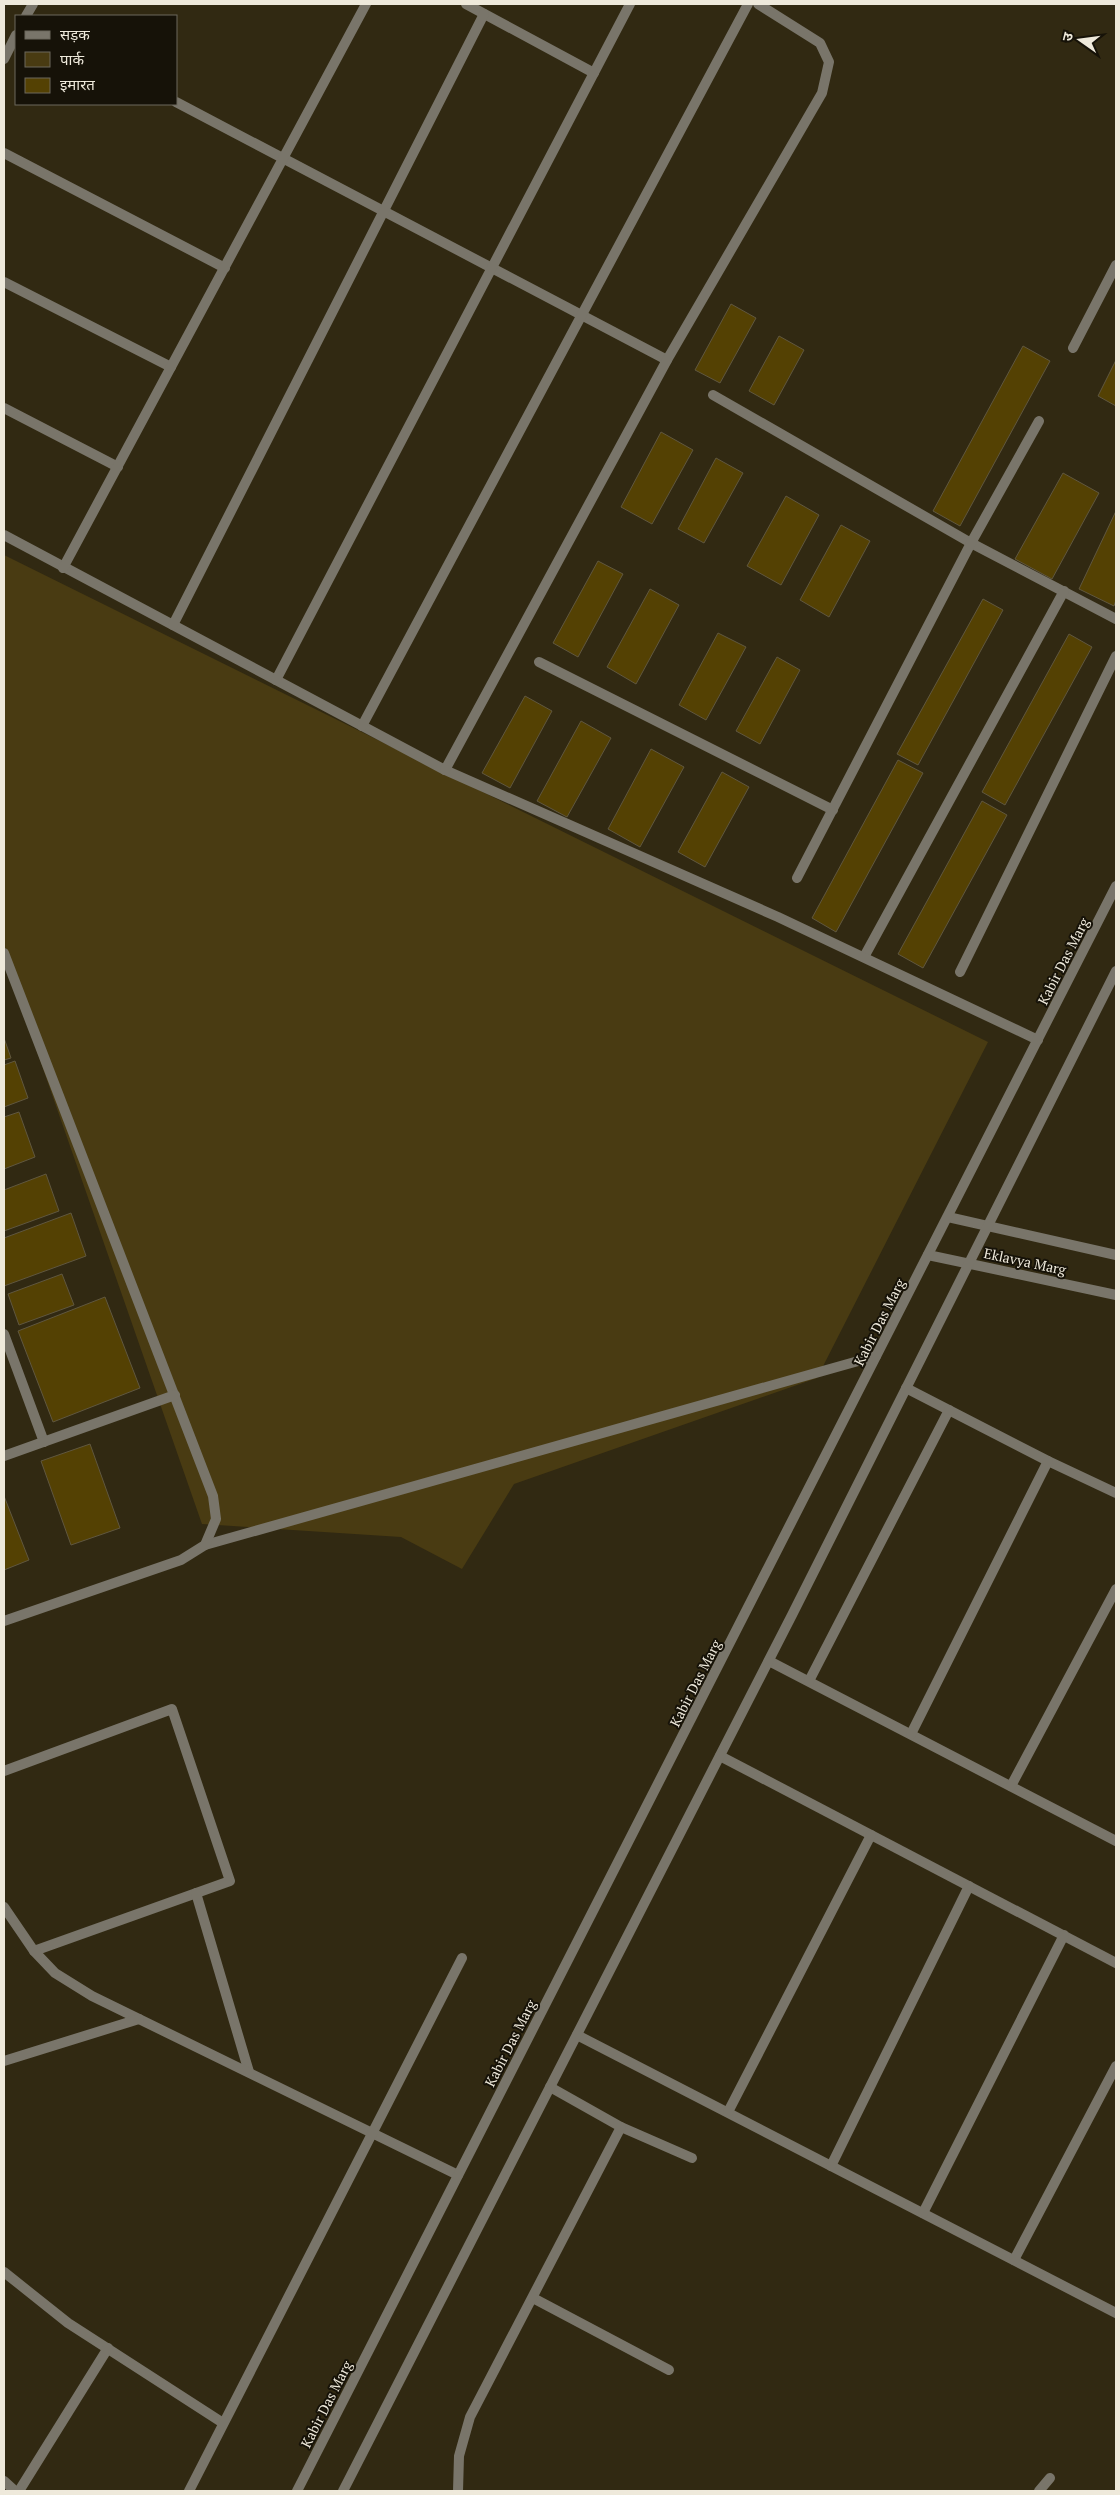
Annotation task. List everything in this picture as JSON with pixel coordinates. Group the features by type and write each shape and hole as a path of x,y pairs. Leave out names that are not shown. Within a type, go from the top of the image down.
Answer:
{"street":[{"path":"27,15 33,4"},
{"path":"63,568 366,4"},
{"path":"466,4 594,73"},
{"path":"276,680 630,4"},
{"path":"362,726 580,314 748,4"},
{"path":"445,770 667,360 822,93 830,62 820,43 758,4"},
{"path":"173,625 484,14"},
{"path":"4,59 15,37"},
{"path":"178,103 667,360"},
{"path":"4,153 225,268"},
{"path":"1073,348 1116,265"},
{"path":"4,282 171,367"},
{"path":"713,395 971,543 1116,619"},
{"path":"4,408 118,467"},
{"path":"797,878 971,543 1039,421"},
{"path":"4,535 445,770 778,916 1038,1040"},
{"path":"864,957 1064,592"},
{"path":"960,972 1116,656"},
{"path":"538,662 833,810"},
{"name":"Kabir Das Marg","path":"296,2491 1116,886"},
{"path":"4,953 214,1496 216,1519 205,1545"},
{"path":"343,2491 769,1661 1116,972"},
{"name":"Eklavya Marg","path":"948,1217 1116,1255"},
{"name":"Eklavya Marg","path":"928,1255 1116,1295"},
{"path":"4,1334 44,1442"},
{"path":"4,1621 181,1560 205,1545 876,1356"},
{"path":"906,1388 1048,1461 1116,1493"},
{"path":"4,1456 175,1395"},
{"path":"809,1681 949,1410"},
{"path":"911,1734 1048,1461"},
{"path":"1011,1786 1116,1589"},
{"path":"769,1661 1116,1840"},
{"path":"4,1771 172,1709 230,1881 34,1951"},
{"path":"720,1756 1116,1962"},
{"path":"728,2112 871,1835"},
{"path":"831,2166 969,1886"},
{"path":"196,1893 249,2072"},
{"path":"4,1907 34,1951 55,1973 92,1996 458,2175"},
{"path":"923,2213 1064,1936"},
{"path":"189,2491 462,1958"},
{"path":"4,2061 139,2019"},
{"path":"577,2035 1116,2312"},
{"path":"1014,2260 1116,2066"},
{"path":"550,2087 621,2127 692,2158"},
{"path":"458,2491 459,2456 470,2417 621,2127"},
{"path":"4,2272 68,2322 223,2423"},
{"path":"533,2298 669,2370"},
{"path":"19,2491 108,2348"},
{"path":"1039,2491 1050,2478"},
{"path":"4,2481 15,2491"}],"green space":[{"path":"4,555 988,1042 817,1378 514,1484 462,1569 401,1537 202,1524 4,957"}],"building":[{"path":"731,304 756,318 720,383 695,370"},
{"path":"779,336 804,350 774,405 749,391"},
{"path":"1023,346 1050,361 960,526 933,511"},
{"path":"1116,360 1116,406 1098,396"},
{"path":"661,432 693,450 652,524 621,507"},
{"path":"716,458 743,473 704,543 678,529"},
{"path":"1063,473 1099,493 1052,579 1015,559"},
{"path":"786,496 819,515 781,585 747,566"},
{"path":"1116,511 1116,600 1114,606 1079,589"},
{"path":"841,525 870,541 829,617 800,600"},
{"path":"598,561 623,574 578,657 553,643"},
{"path":"650,589 679,605 636,684 607,667"},
{"path":"983,599 1003,610 918,765 897,754"},
{"path":"718,633 746,647 706,720 679,705"},
{"path":"1069,634 1092,647 1005,805 982,792"},
{"path":"777,657 800,670 760,744 736,731"},
{"path":"525,696 552,711 510,788 482,773"},
{"path":"581,721 611,738 567,817 537,801"},
{"path":"651,749 684,767 640,847 608,829"},
{"path":"898,760 923,773 836,932 812,918"},
{"path":"722,772 749,787 705,867 678,852"},
{"path":"982,801 1007,815 923,968 898,954"},
{"path":"4,1038 11,1058 4,1060"},
{"path":"15,1061 28,1098 4,1107 4,1065"},
{"path":"19,1112 35,1157 4,1169 4,1117"},
{"path":"46,1174 59,1211 4,1231 4,1190"},
{"path":"71,1213 86,1256 4,1286 4,1238"},
{"path":"62,1274 74,1305 19,1325 8,1294"},
{"path":"105,1297 140,1388 53,1422 18,1331"},
{"path":"90,1444 120,1528 71,1545 41,1461"},
{"path":"4,1496 29,1560 4,1570"}]}
